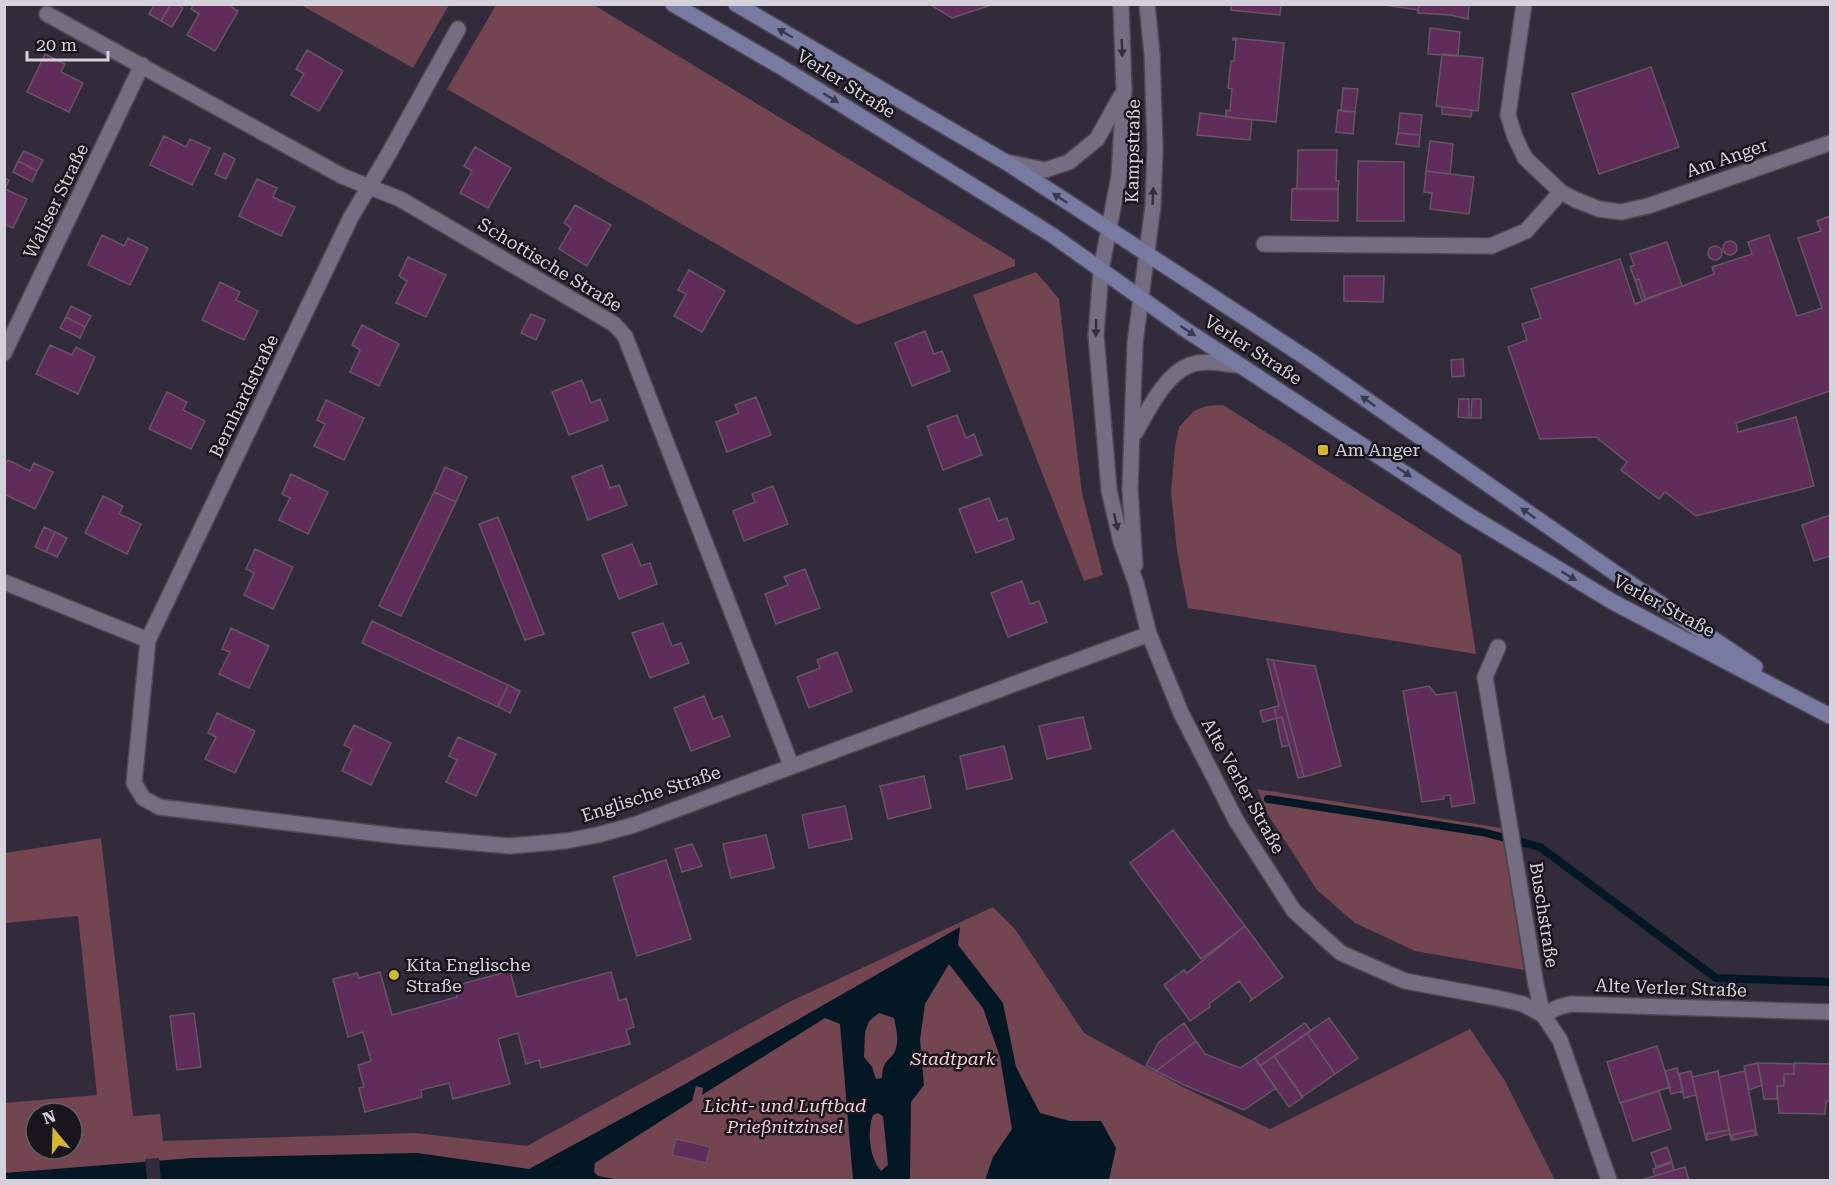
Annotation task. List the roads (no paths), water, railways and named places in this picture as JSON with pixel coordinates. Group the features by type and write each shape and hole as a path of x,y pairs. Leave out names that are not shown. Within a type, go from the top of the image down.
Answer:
{"main road":[{"name":"Verler Straße","path":"673,4 782,67 1052,235 1140,298 1467,514 1613,603 1827,714"},
{"name":"Verler Straße","path":"736,4 1004,161 1147,254 1308,359 1628,582 1827,714"}],"street":[{"name":"Kampstraße","path":"1109,230 1119,176 1124,91 1121,4"},
{"name":"Kampstraße","path":"1140,298 1153,206 1155,148 1152,54 1147,4"},
{"name":"Am Anger","path":"1524,4 1508,114 1525,158 1561,192 1599,209 1621,212 1648,206 1830,143"},
{"name":"Schottische Straße","path":"47,14 342,176 400,199 614,324 625,336 791,765"},
{"name":"Bernhardstraße","path":"143,798 134,783 148,640 351,217 458,29"},
{"name":"Waliser Straße","path":"4,353 142,65"},
{"name":"Kampstraße","path":"1004,161 1045,170 1069,162 1097,139 1124,91"},
{"path":"1264,244 1491,246 1526,231 1561,192"},
{"name":"Alte Verler Straße","path":"1109,230 1101,270 1096,335 1109,490 1121,542 1136,583 1149,634 1181,713 1237,822 1294,911 1341,953 1405,981 1523,1004 1543,1015 1559,1006 1571,1004 1830,1012"},
{"name":"Alte Verler Straße","path":"1136,583 1130,489 1135,343 1140,298"},
{"name":"Alte Verler Straße","path":"1133,436 1158,394 1173,377 1190,365 1219,362 1242,366"},
{"path":"4,582 148,640"},
{"name":"Englische Straße","path":"143,798 159,807 397,836 510,846 566,841 634,825 1149,634"},
{"name":"Buschstraße","path":"1498,647 1485,677 1543,1015 1560,1040 1610,1180"}],"water":[{"path":"960,927 958,945 1003,1003 1016,1067 1040,1113 1070,1121 1101,1121 1116,1148 1109,1180 985,1180 993,1157 1012,1129 1000,1057 983,1008 949,964 925,1004 920,1040 924,1085 911,1102 910,1180 853,1180 840,1024 825,1018 702,1095 703,1088 696,1086 692,1101 595,1163 594,1172 598,1176 621,1180 5,1180 5,1173 192,1158 417,1153 529,1169 678,1088","holes":["879,1013 894,1018 897,1041 894,1052 884,1066 882,1078 876,1079 872,1067 864,1057 865,1032 869,1021","878,1113 883,1116 888,1165 881,1171 874,1159 870,1136 873,1115"]}],"waterway":[{"path":"1268,799 1482,832 1540,847 1716,978 1830,982"}],"place":[{"name":"Am Anger","path":"1323,450"},
{"name":"Kita Englische Straße","path":"394,975"}],"park label":[{"name":"Stadtpark","path":"953,1059"},
{"name":"Licht- und Luftbad Prießnitzinsel","path":"785,1116"}]}
